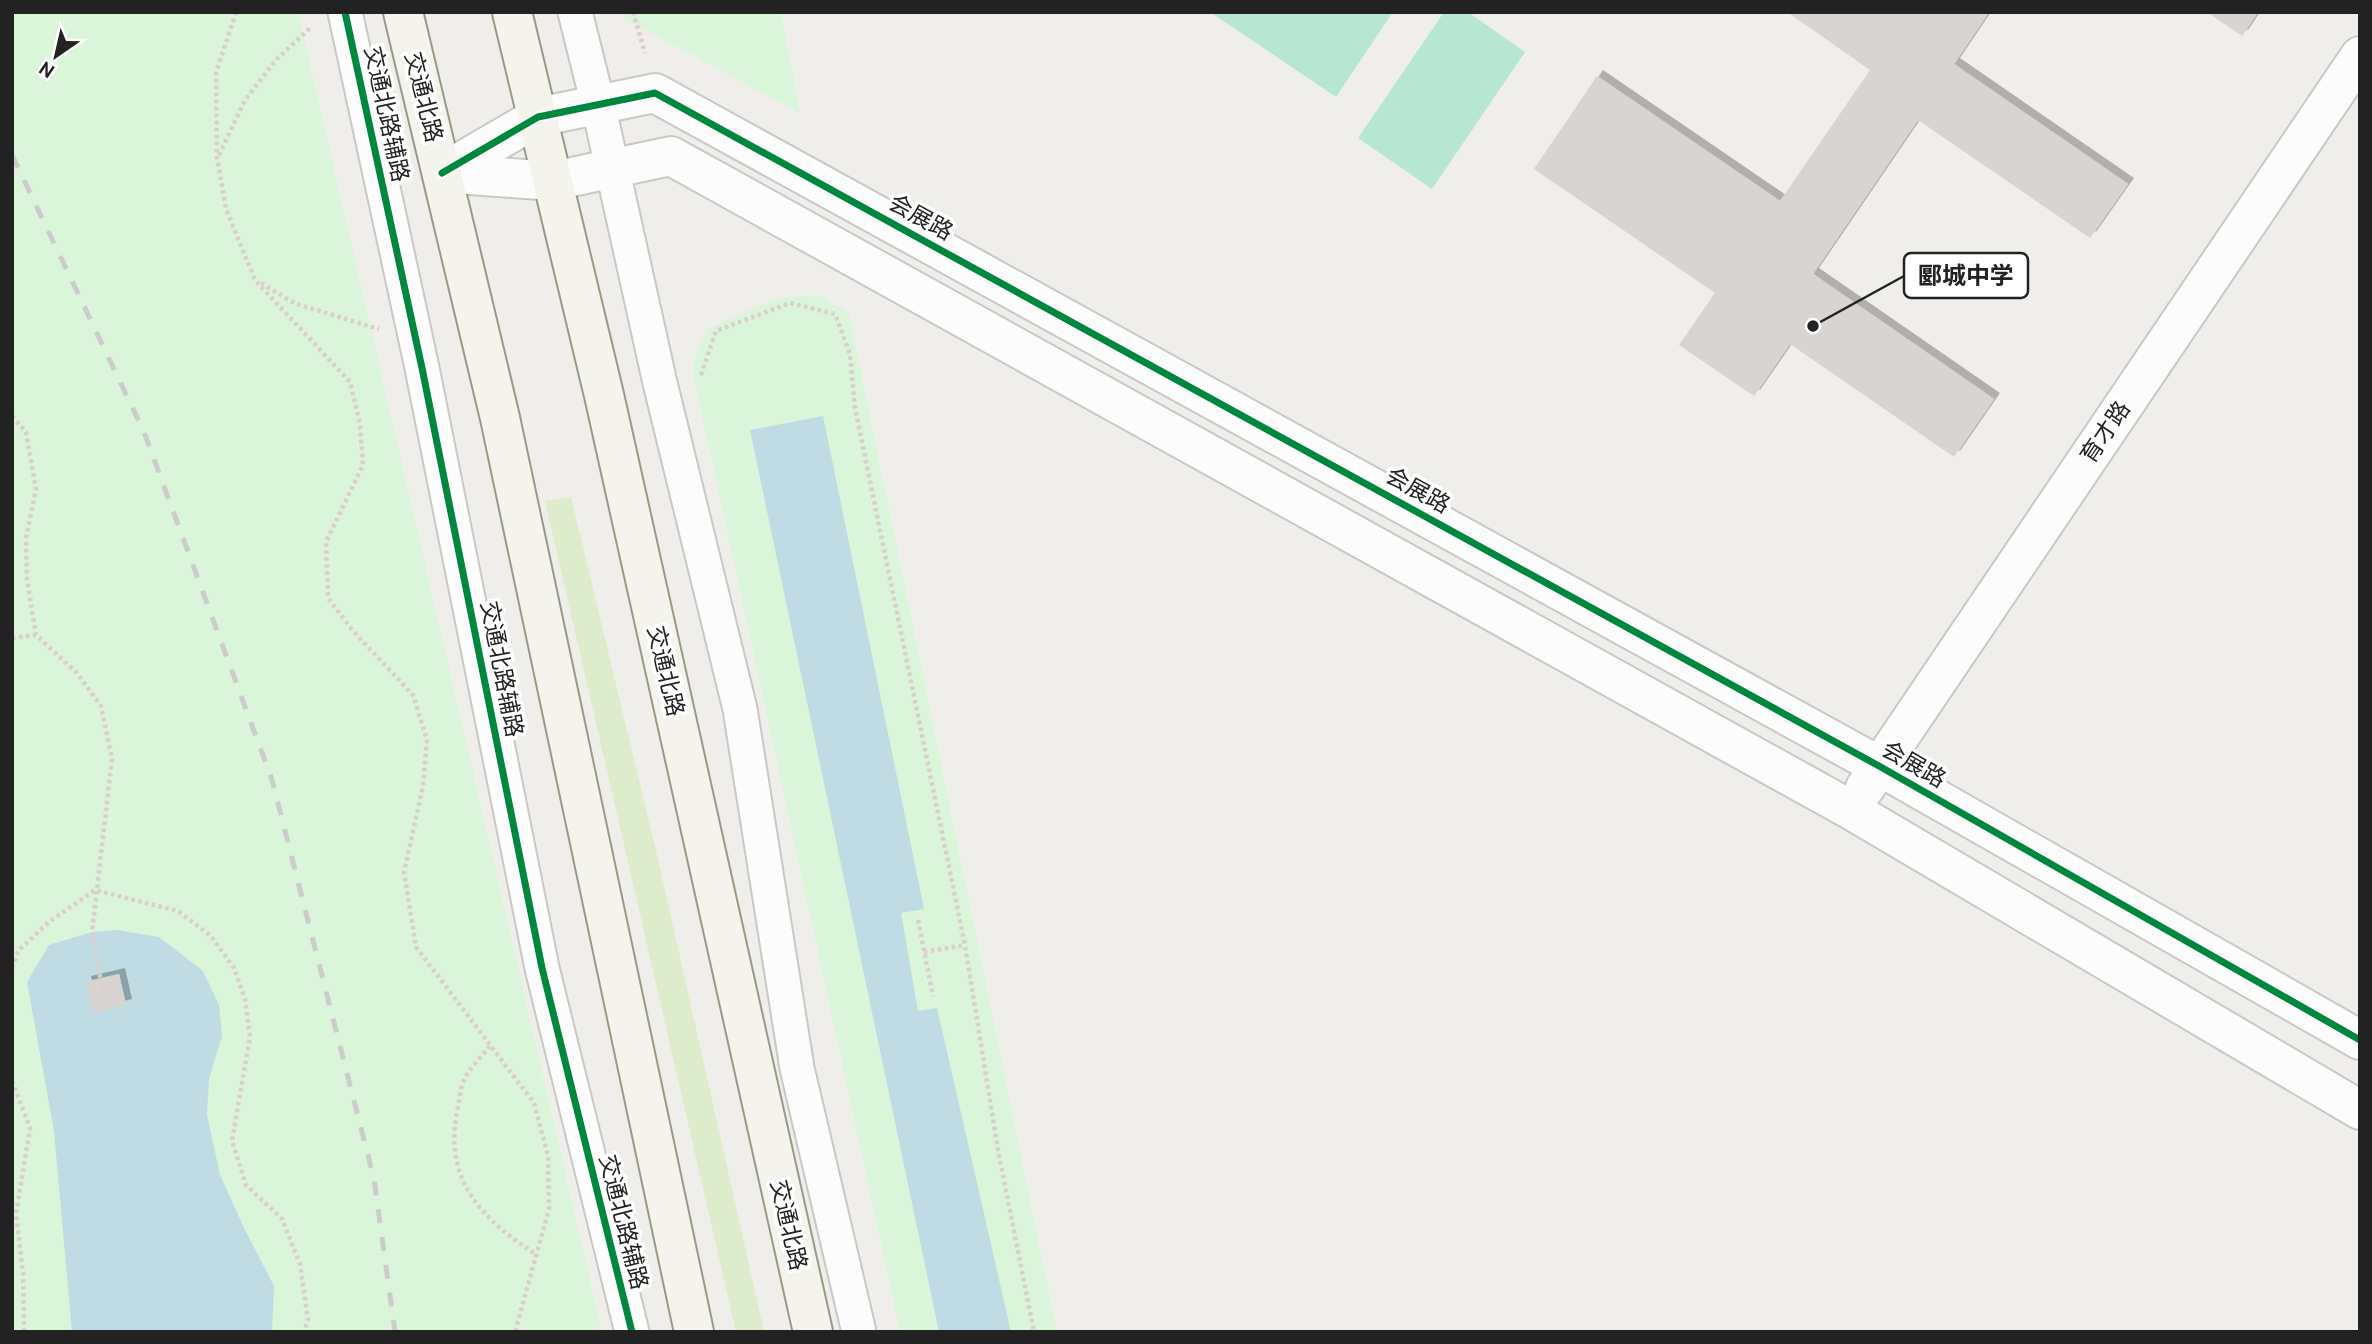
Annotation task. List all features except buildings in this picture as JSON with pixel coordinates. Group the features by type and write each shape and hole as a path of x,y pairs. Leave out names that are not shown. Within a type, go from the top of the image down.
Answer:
{"main road":[{"name":"交通北路","path":"403,12 500,418 694,1332"},
{"name":"交通北路","path":"512,12 604,395 813,1332"}],"street":[{"path":"575,12 660,383 740,709 797,1068 859,1332"},
{"name":"交通北路辅路","path":"331,19 422,368 542,968 632,1332"},
{"name":"育才路","path":"1851,810 2360,55"},
{"name":"会展路","path":"442,173 537,117 655,93 1880,766 2360,1040"},
{"path":"442,173 553,181 671,156 1851,810 2360,1110"}],"path":[{"path":"236,12 216,74 217,157 226,209 255,280 350,382 360,424 363,465 326,542 328,598 353,631 413,695 427,740 423,786 404,872 416,947 534,1103 548,1156 549,1209 515,1332"},
{"path":"634,12 645,54"},
{"path":"217,157 245,100 277,59 311,27 331,19"},
{"path":"255,280 296,304 381,330"},
{"path":"701,374 716,331 790,303 835,314 850,354 855,408 965,944 998,1150 1034,1332"},
{"path":"12,416 26,432 36,489 26,538 27,579 36,635 77,673 102,706 112,759 92,932 103,992"},
{"path":"12,638 36,635"},
{"path":"12,968 18,951 49,922 95,890 178,911 211,936 234,968 245,999 250,1037 232,1141 246,1185 282,1219 300,1264 308,1320 304,1332"},
{"path":"918,920 933,996"},
{"path":"924,952 965,944"},
{"path":"489,1046 464,1080 453,1126 456,1165 475,1204 511,1238 537,1255"},
{"path":"12,1081 30,1128 16,1214 23,1273 24,1332"}],"green space":[{"path":"12,12 298,12 602,1332 12,1332"},
{"path":"622,12 781,12 800,113 625,19"},
{"path":"1210,12 1393,12 1336,97"},
{"path":"1444,12 1468,12 1525,52 1432,189 1358,138"},
{"path":"819,295 849,313 1057,1332 900,1332 693,374 695,357 709,328 777,298"},
{"path":"571,497 661,872 764,1332 736,1332 545,501"}],"water":[{"path":"823,416 924,909 901,913 918,1011 937,1008 1011,1332 939,1332 750,430"},
{"path":"117,930 159,937 203,971 219,1005 222,1036 209,1079 207,1115 220,1175 274,1286 272,1332 72,1332 54,1131 27,982 49,945 92,932"}],"railway":[{"path":"12,155 144,432 272,780 374,1179 395,1332"}],"cycle path":[{"path":"345,12 422,368 542,968 632,1332"},
{"path":"442,173 538,117 655,93 1879,766 2360,1040"}],"place":[{"name":"郾城中学","path":"1813,326"}]}
